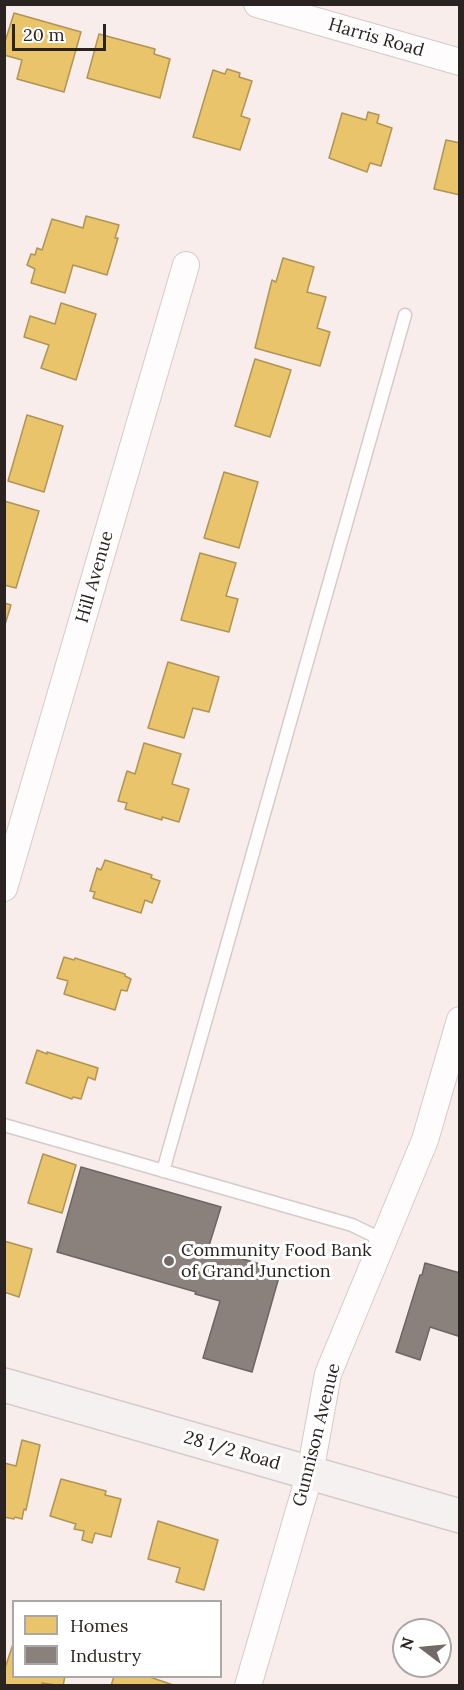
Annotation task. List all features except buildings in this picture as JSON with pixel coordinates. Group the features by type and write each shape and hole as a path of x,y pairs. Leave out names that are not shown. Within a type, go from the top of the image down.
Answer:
{"street":[{"name":"Harris Road","path":"257,4 459,62"},
{"name":"Hill Avenue","path":"4,888 186,265"},
{"name":"Gunnison Avenue","path":"248,1686 310,1473 328,1374 425,1140 459,1020"},
{"name":"28 1/2 Road","path":"4,1385 459,1516"}],"lane":[{"path":"164,1171 405,315"},
{"path":"4,1125 352,1225 383,1240"}],"place":[{"name":"Community Food Bank of Grand Junction","path":"169,1261"}]}
